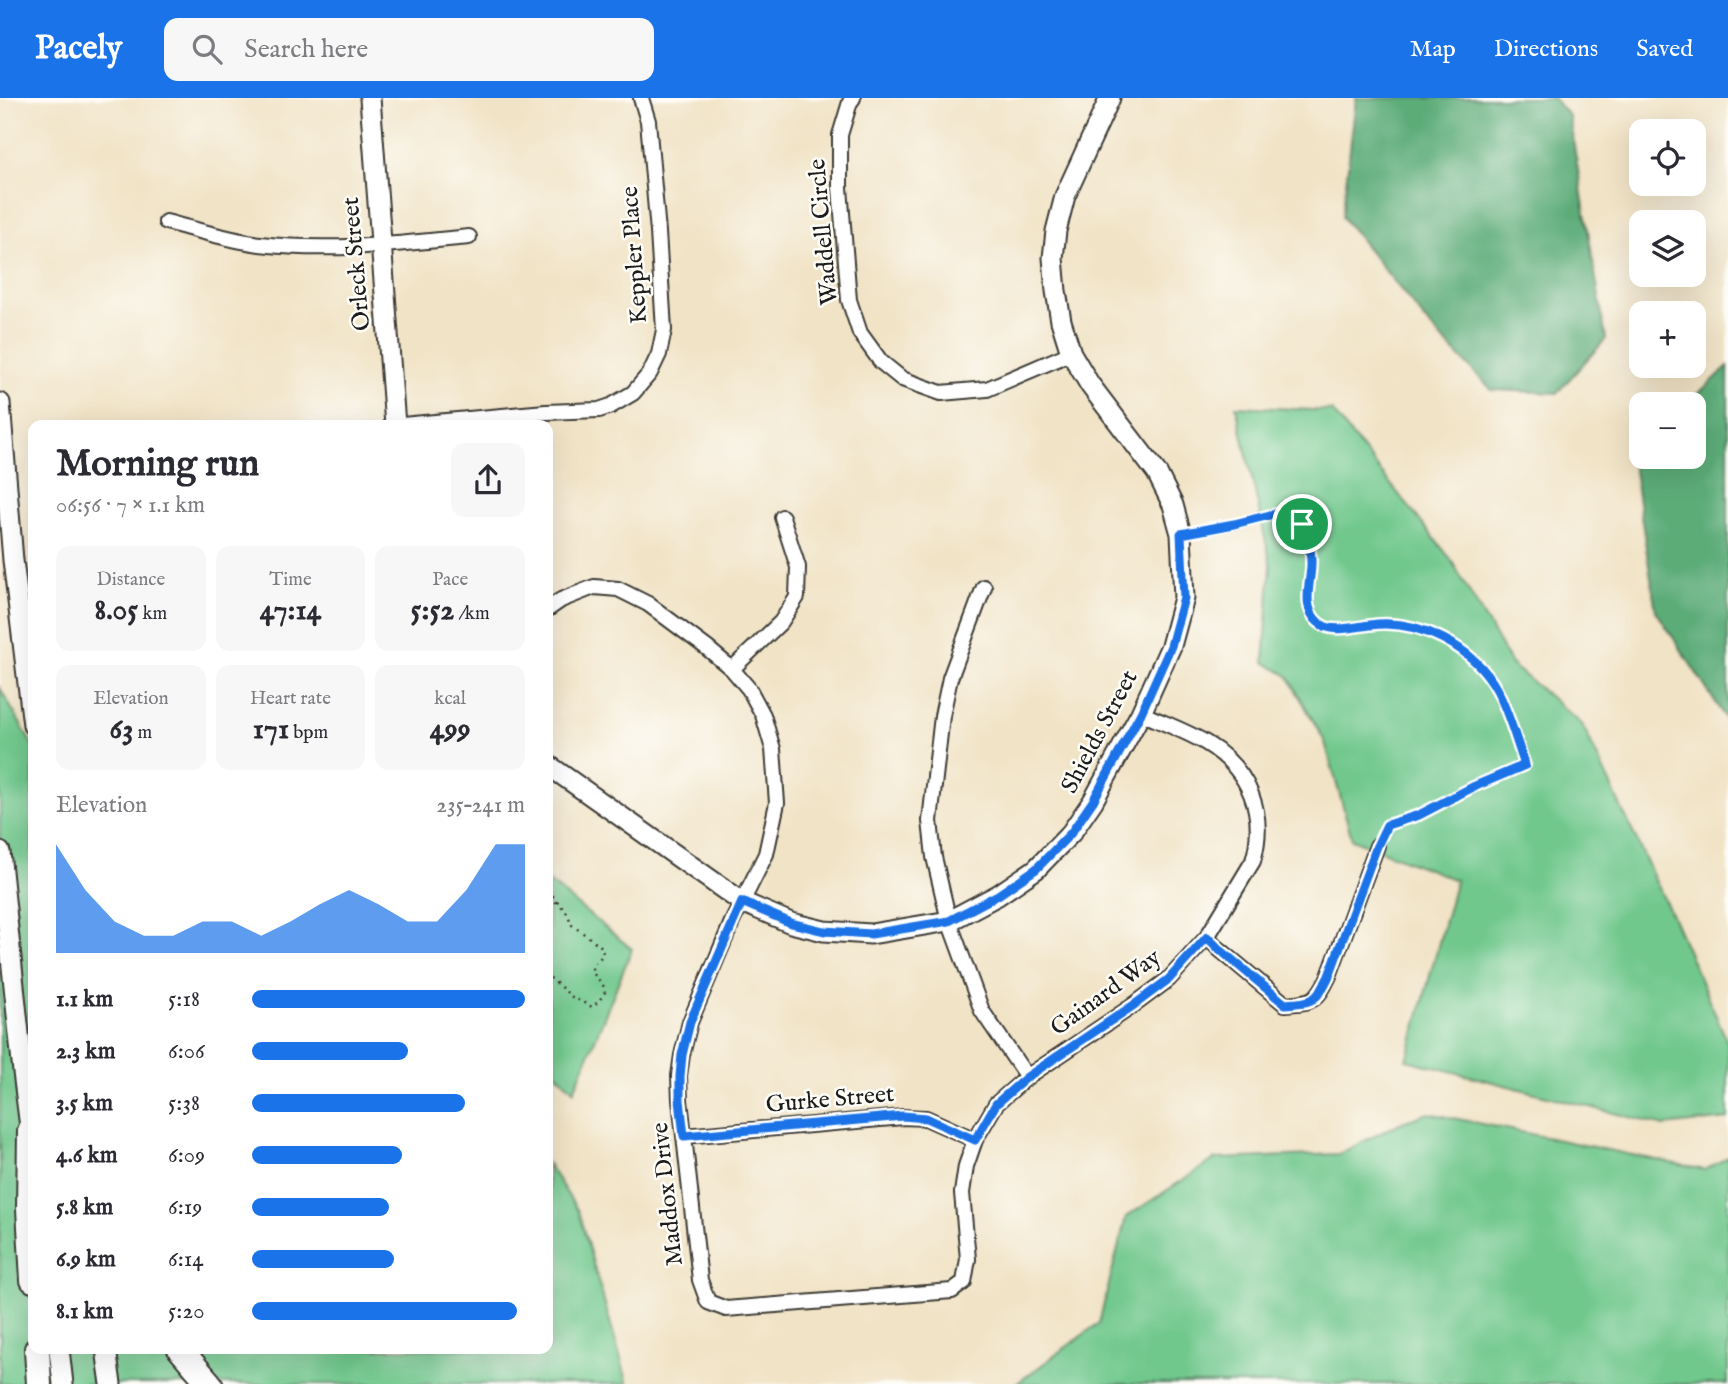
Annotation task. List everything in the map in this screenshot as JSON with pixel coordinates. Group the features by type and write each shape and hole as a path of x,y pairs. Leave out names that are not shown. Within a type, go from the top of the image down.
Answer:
{"highway":[{"path":"37,1354 39,1384"},
{"path":"184,1354 210,1384"}],"street":[{"name":"Orleck Street","path":"370,98 396,420"},
{"name":"Keppler Place","path":"457,420 599,410 622,400 642,384 650,373 659,354 664,330 648,121 641,98"},
{"name":"Waddell Circle","path":"853,98 840,135 840,188 849,300 860,333 881,362 902,379 940,393 987,389 1071,353"},
{"name":"Shields Street","path":"553,769 742,902 791,923 824,931 871,934 949,921 998,895 1036,869 1071,833 1093,801 1141,713 1171,646 1184,598 1181,534 1173,505 1157,473 1090,385 1071,353 1061,321 1056,291 1053,258 1056,231 1065,196 1104,100"},
{"path":"166,222 234,240 316,247 380,246 469,237"},
{"path":"0,403 13,560 28,684"},
{"path":"732,669 781,622 797,597 798,567 782,517"},
{"name":"Maddox Drive","path":"553,606 594,587 618,589 648,604 732,669 749,689 763,715 773,749 777,803 766,854 690,1022 682,1055 680,1100 700,1280 708,1302 726,1309 936,1293"},
{"path":"984,587 950,678 940,729 930,821 934,857 949,921 982,1011 1027,1077"},
{"name":"Gainard Way","path":"936,1293 952,1291 964,1282 968,1259 962,1193 966,1166 975,1140 996,1104 1027,1077 1169,979 1207,937 1253,861 1257,849 1258,815 1241,774 1206,743 1141,713"},
{"path":"1207,937 1285,1004 1308,1002 1319,995 1329,976 1377,846"},
{"path":"0,852 28,1112"},
{"name":"Gurke Street","path":"684,1136 903,1116 926,1118 975,1140"},
{"path":"60,1354 64,1384"},
{"path":"107,1354 111,1384"}],"lane":[{"path":"1181,534 1274,514 1290,514 1302,524 1308,544 1311,561 1309,610 1319,623 1333,629 1381,623 1409,627 1439,636 1482,669 1495,687 1525,765 1473,787 1419,815 1387,825 1377,846"}],"path":[{"path":"553,896 567,913 572,925 602,947 603,955 592,966 592,972 605,992 592,1007 572,997 553,980"},
{"path":"553,907 557,900"}],"green space":[{"path":"1356,98 1553,98 1569,116 1606,339 1557,393 1492,390 1434,331 1342,217"},
{"path":"1728,367 1728,722 1656,611 1634,469 1706,469 1706,392 1700,392"},
{"path":"1236,406 1332,411 1450,558 1511,664 1582,724 1728,1043 1728,1119 1664,1126 1407,1060 1456,880 1352,839 1325,742 1288,676 1264,662 1271,565"},
{"path":"0,688 28,737 28,1354 553,1354 553,1172 578,1211 628,1384 0,1384"},
{"path":"553,885 632,949 574,1091 553,1070"},
{"path":"1429,1113 1705,1170 1728,1157 1728,1384 1016,1384 1099,1323 1126,1217 1215,1159 1339,1154 1402,1122"}],"route":[{"path":"1274,514 1290,514 1302,524 1311,561 1309,610 1319,623 1333,629 1381,623 1409,627 1439,636 1464,653 1482,669 1495,687 1525,765 1473,787 1419,815 1387,825 1329,976 1319,995 1308,1002 1285,1004 1207,937 1169,979 1027,1077 996,1104 975,1140 926,1118 903,1116 684,1136 680,1076 690,1022 742,902 791,923 824,931 871,934 949,921 998,895 1036,869 1071,833 1093,801 1141,713 1171,646 1184,598 1181,534 1274,514"}]}
